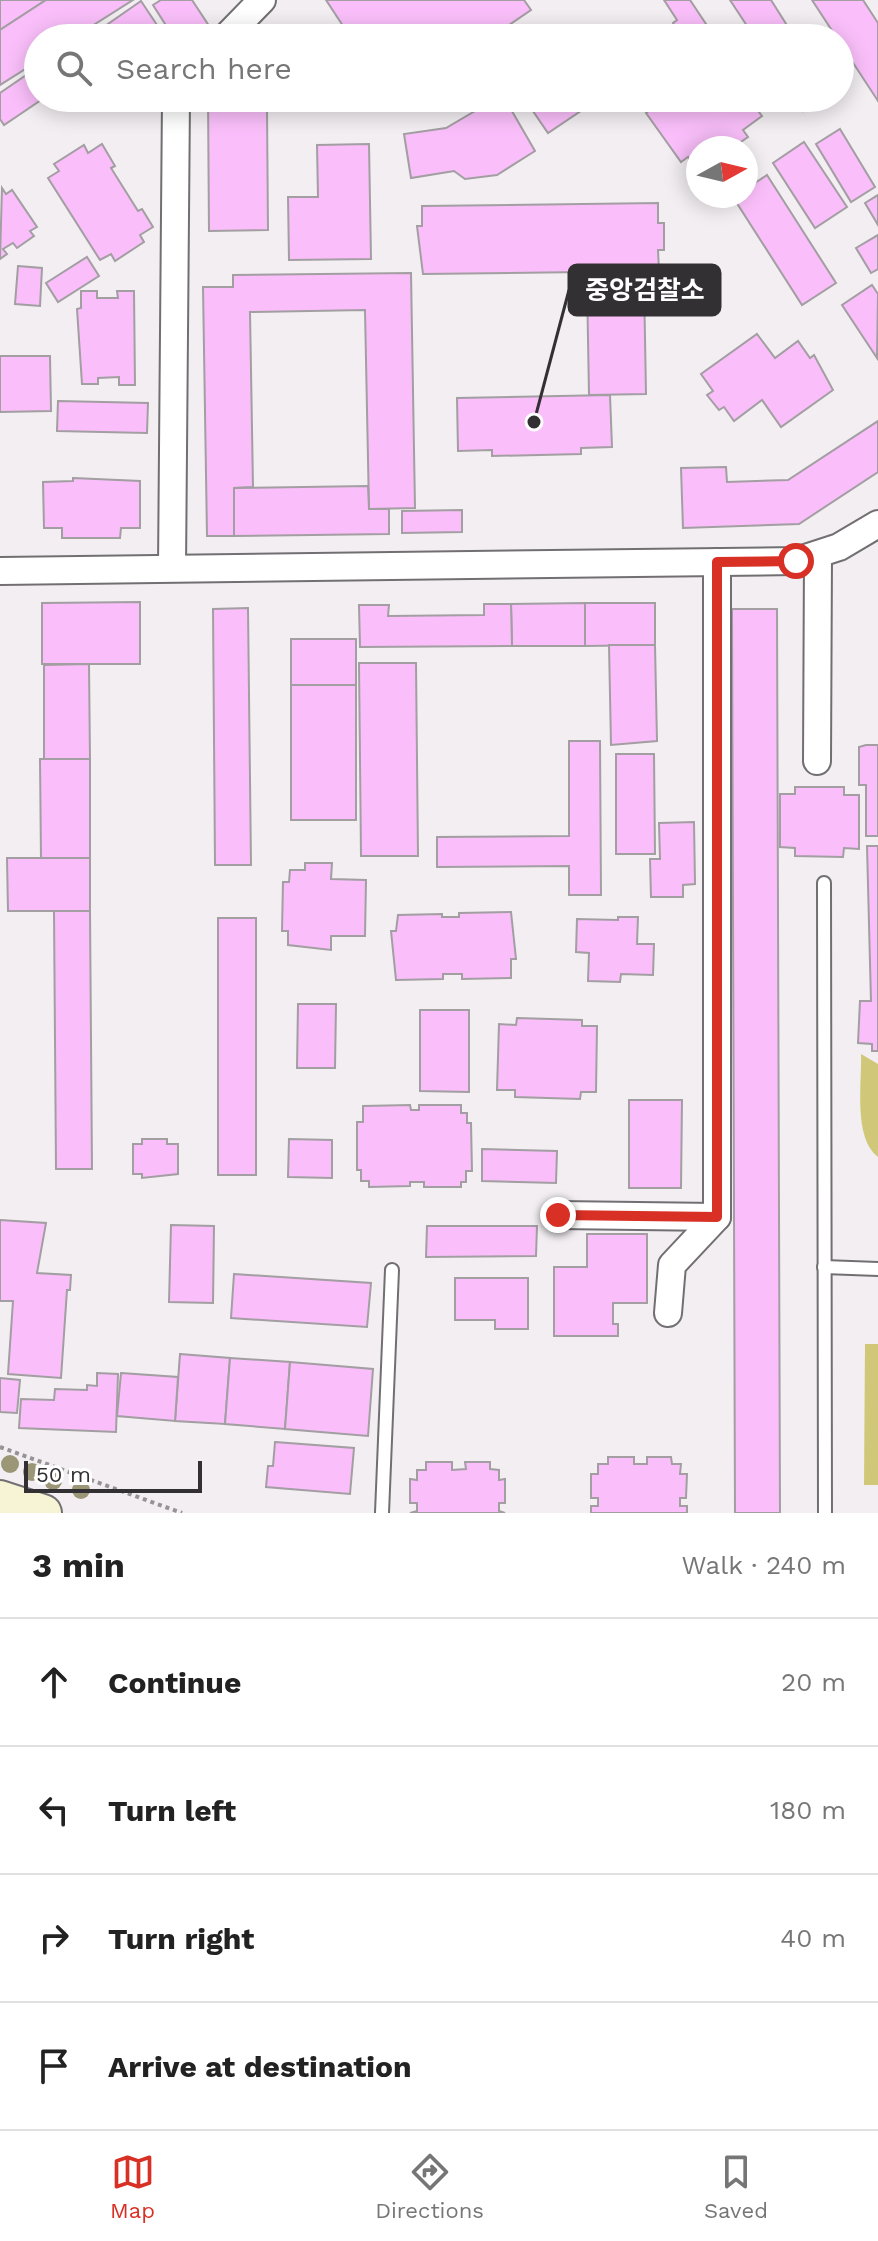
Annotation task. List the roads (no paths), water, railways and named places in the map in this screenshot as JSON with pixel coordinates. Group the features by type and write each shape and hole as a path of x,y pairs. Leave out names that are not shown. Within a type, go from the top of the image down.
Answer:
{"main road":[{"path":"0,1499 43,1513"}],"street":[{"path":"239,24 262,0"},
{"path":"172,568 176,112"},
{"path":"0,571 796,561 818,556 878,524"},
{"path":"817,761 818,556"},
{"path":"668,1313 672,1265 717,1217 717,562"},
{"path":"558,1215 717,1217"}],"lane":[{"path":"824,883 825,1513"},
{"path":"824,1267 878,1269"},
{"path":"382,1513 392,1270"}],"place":[{"name":"중앙검찰소","path":"534,422"}]}
